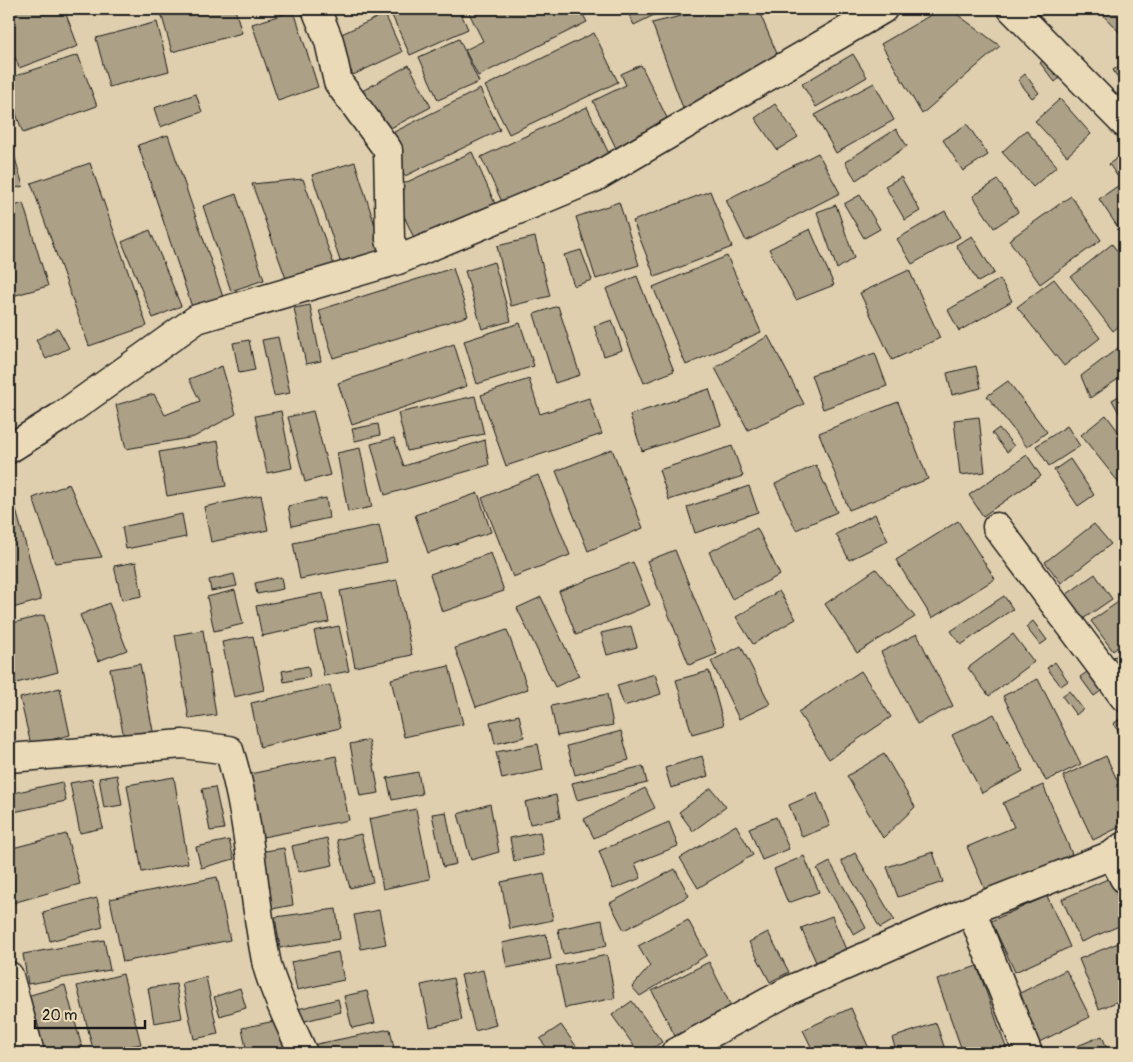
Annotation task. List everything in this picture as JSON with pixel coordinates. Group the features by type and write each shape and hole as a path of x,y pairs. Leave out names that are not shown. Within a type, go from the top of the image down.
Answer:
{"street":[{"path":"316,9 329,41 338,82 388,150 390,240 398,260"},
{"path":"9,449 60,417 197,319 398,260 594,178 883,9"},
{"path":"1012,9 1124,123"},
{"path":"997,526 1124,697"},
{"path":"9,758 183,744 230,750 239,781 252,878 268,967 303,1053"},
{"path":"675,1053 792,989 971,910 1120,860"},
{"path":"971,910 1028,1053"},
{"path":"9,976 30,1053"}],"building":[{"path":"9,9 64,9 78,46 19,68 9,41"},
{"path":"160,9 235,9 242,33 172,52"},
{"path":"389,9 459,9 468,29 410,55"},
{"path":"467,9 580,9 587,22 478,76 465,50 483,41"},
{"path":"626,9 666,9 634,25"},
{"path":"710,9 758,9 778,56 684,111 652,23"},
{"path":"941,9 950,9 1000,46 922,114 881,44"},
{"path":"1097,9 1124,9 1124,37"},
{"path":"294,11 318,87 278,101 252,24"},
{"path":"385,14 402,52 353,75 335,37"},
{"path":"157,22 169,71 109,87 96,38"},
{"path":"594,33 618,82 509,134 485,86"},
{"path":"459,39 479,82 438,100 419,57"},
{"path":"853,54 867,77 816,107 802,84"},
{"path":"78,55 97,106 23,133 9,94 9,78"},
{"path":"1047,58 1062,76 1055,82 1040,63"},
{"path":"1124,63 1124,88 1113,70"},
{"path":"409,65 431,107 383,132 362,91"},
{"path":"641,65 670,124 617,150 593,101 626,85 621,74"},
{"path":"1025,74 1039,93 1032,98 1018,80"},
{"path":"874,83 894,120 836,153 815,115"},
{"path":"480,89 500,130 405,176 386,136"},
{"path":"196,94 202,112 160,127 154,108"},
{"path":"1060,99 1091,134 1067,156 1035,121"},
{"path":"775,104 798,137 777,150 755,118"},
{"path":"587,107 610,156 504,206 481,157"},
{"path":"967,124 988,155 963,171 943,140"},
{"path":"896,129 907,146 856,180 845,162"},
{"path":"1026,130 1057,166 1033,187 1002,152"},
{"path":"168,135 223,297 192,307 138,145"},
{"path":"9,137 23,186 9,190"},
{"path":"472,152 497,208 417,245 392,189"},
{"path":"818,153 840,193 746,241 726,200"},
{"path":"1121,155 1124,159 1124,221 1117,226 1099,199 1122,183 1109,164"},
{"path":"355,162 383,251 341,264 312,175"},
{"path":"90,163 147,326 89,346 31,183"},
{"path":"901,177 920,211 905,220 885,186"},
{"path":"303,179 336,270 289,287 252,184"},
{"path":"998,180 1018,212 994,228 973,196"},
{"path":"710,191 732,247 655,277 633,221"},
{"path":"236,194 264,280 231,291 203,206"},
{"path":"860,195 880,229 864,238 844,204"},
{"path":"1071,196 1101,240 1040,284 1009,240"},
{"path":"619,202 639,265 596,279 576,217"},
{"path":"23,203 48,286 9,297 9,208"},
{"path":"836,205 854,258 837,269 817,212"},
{"path":"945,211 960,237 912,264 897,239"},
{"path":"810,229 834,285 796,300 769,249"},
{"path":"150,230 181,306 153,318 122,242"},
{"path":"972,236 994,273 978,282 956,245"},
{"path":"535,237 550,296 511,306 497,246"},
{"path":"1112,244 1124,260 1124,322 1113,331 1071,277"},
{"path":"581,250 592,280 574,286 564,255"},
{"path":"727,256 761,332 686,365 653,287"},
{"path":"494,262 511,321 482,329 465,271"},
{"path":"453,268 468,316 333,358 319,310"},
{"path":"909,270 940,338 892,360 860,293"},
{"path":"637,276 674,371 644,383 606,289"},
{"path":"1000,279 1012,301 959,331 948,310"},
{"path":"1054,279 1100,338 1064,366 1017,307"},
{"path":"310,305 321,361 306,364 294,308"},
{"path":"558,306 580,375 555,383 534,314"},
{"path":"612,320 622,350 604,356 594,326"},
{"path":"520,323 534,366 477,384 464,341"},
{"path":"58,328 69,348 46,359 36,340"},
{"path":"768,336 804,404 748,430 715,368"},
{"path":"278,337 290,393 274,396 262,340"},
{"path":"249,340 255,370 239,373 233,343"},
{"path":"454,344 467,386 352,425 338,383"},
{"path":"1122,345 1124,349 1124,375 1090,398 1081,376"},
{"path":"875,353 887,386 823,409 811,375"},
{"path":"222,366 236,414 194,437 126,449 116,405 154,394 165,415 200,401 189,379"},
{"path":"976,366 981,388 952,395 947,373"},
{"path":"529,379 540,414 589,398 602,434 506,466 481,395"},
{"path":"1008,381 1047,432 1027,447 987,396"},
{"path":"709,389 721,425 642,451 630,415"},
{"path":"1124,393 1124,422 1112,400"},
{"path":"475,396 484,434 407,451 398,413"},
{"path":"898,402 928,479 849,510 819,433"},
{"path":"281,411 292,468 267,473 255,416"},
{"path":"313,411 330,475 305,482 288,417"},
{"path":"1106,415 1124,439 1124,489 1081,435"},
{"path":"979,417 985,472 960,475 954,420"},
{"path":"378,424 380,435 355,441 352,429"},
{"path":"1067,426 1080,446 1049,466 1036,446"},
{"path":"999,428 1014,446 1007,452 992,433"},
{"path":"394,438 404,466 485,440 489,465 385,495 371,444"},
{"path":"218,441 226,486 167,496 159,452"},
{"path":"732,446 743,476 669,500 659,470"},
{"path":"360,448 372,507 348,512 337,453"},
{"path":"612,449 643,528 588,551 556,471"},
{"path":"1027,455 1041,476 983,516 969,495"},
{"path":"1070,459 1094,495 1078,506 1054,470"},
{"path":"816,465 837,512 796,530 775,484"},
{"path":"538,475 570,555 513,577 482,498"},
{"path":"69,484 102,557 55,563 33,498"},
{"path":"749,486 758,512 695,533 687,507"},
{"path":"478,493 491,532 428,553 415,515"},
{"path":"261,495 268,530 211,542 204,507"},
{"path":"326,498 329,518 292,526 288,506"},
{"path":"13,499 41,600 9,609 9,501"},
{"path":"182,514 186,537 126,549 122,527"},
{"path":"875,514 888,541 849,560 836,534"},
{"path":"1124,517 1124,536 1117,521"},
{"path":"958,521 995,579 932,618 896,560"},
{"path":"1094,524 1111,544 1061,583 1045,562"},
{"path":"379,525 387,562 300,579 293,543"},
{"path":"757,528 780,575 732,599 709,552"},
{"path":"675,550 717,654 689,665 647,561"},
{"path":"491,553 504,591 442,612 430,574"},
{"path":"136,562 142,596 122,600 114,566"},
{"path":"633,562 650,605 576,635 559,591"},
{"path":"876,569 915,617 857,653 825,604"},
{"path":"234,574 237,586 211,591 209,580"},
{"path":"1095,574 1112,599 1080,621 1063,597"},
{"path":"281,577 283,589 257,594 255,583"},
{"path":"397,580 412,655 355,667 340,591"},
{"path":"235,590 243,624 214,631 207,597"},
{"path":"779,591 796,619 753,644 736,617"},
{"path":"323,593 329,622 262,636 256,606"},
{"path":"1004,596 1013,609 961,645 951,631"},
{"path":"541,597 579,676 555,687 517,608"},
{"path":"1124,598 1124,642 1113,651 1091,621"},
{"path":"109,603 127,650 98,661 80,615"},
{"path":"44,615 58,672 9,685 9,624"},
{"path":"1033,621 1047,640 1040,645 1026,627"},
{"path":"339,626 349,671 324,676 314,631"},
{"path":"631,626 637,647 607,655 601,633"},
{"path":"203,630 216,715 189,719 175,635"},
{"path":"507,630 528,689 476,707 455,648"},
{"path":"917,634 953,706 917,724 881,652"},
{"path":"1013,634 1034,662 989,696 968,668"},
{"path":"253,636 264,690 234,697 222,642"},
{"path":"741,646 770,704 739,719 711,661"},
{"path":"1124,653 1124,687 1113,657"},
{"path":"1055,662 1068,681 1061,686 1047,668"},
{"path":"140,664 154,736 125,742 110,669"},
{"path":"308,666 310,677 284,682 282,671"},
{"path":"449,666 463,724 404,737 391,679"},
{"path":"709,671 724,725 692,734 676,680"},
{"path":"861,671 891,717 829,759 798,712"},
{"path":"1087,672 1101,691 1094,696 1080,677"},
{"path":"655,674 661,694 624,706 617,685"},
{"path":"1038,679 1081,764 1046,781 1003,696"},
{"path":"330,685 340,728 260,747 251,703"},
{"path":"60,688 70,735 31,745 20,698"},
{"path":"1069,691 1083,709 1076,715 1062,696"},
{"path":"607,694 613,725 557,736 551,706"},
{"path":"994,714 1023,771 982,793 952,735"},
{"path":"519,715 524,737 495,744 490,722"},
{"path":"9,719 17,750 9,750"},
{"path":"1120,719 1124,725 1124,739 1113,724"},
{"path":"621,731 629,760 575,775 567,746"},
{"path":"369,740 379,793 360,796 350,744"},
{"path":"538,744 543,770 502,779 496,752"},
{"path":"884,754 915,807 883,838 847,776"},
{"path":"336,756 349,820 263,837 250,774"},
{"path":"702,756 708,776 671,788 665,768"},
{"path":"1106,756 1124,795 1124,825 1093,840 1063,776"},
{"path":"643,766 647,783 577,800 572,783"},
{"path":"418,772 422,794 392,800 387,778"},
{"path":"117,775 122,805 104,808 99,778"},
{"path":"174,777 188,863 142,872 127,785"},
{"path":"92,779 103,828 80,833 70,783"},
{"path":"62,782 66,801 9,813 9,794"},
{"path":"1043,785 1072,854 986,892 967,847 1014,827 1003,803"},
{"path":"215,787 224,829 210,831 202,789"},
{"path":"645,788 655,808 594,838 584,819"},
{"path":"711,788 726,807 693,831 679,812"},
{"path":"817,793 830,826 802,837 789,805"},
{"path":"556,795 560,818 530,824 525,802"},
{"path":"490,804 499,852 471,860 458,814"},
{"path":"416,809 430,879 383,889 369,819"},
{"path":"446,812 456,864 443,867 432,814"},
{"path":"776,817 789,849 762,860 749,828"},
{"path":"669,822 678,846 635,863 641,878 613,889 599,851"},
{"path":"736,825 753,855 698,888 680,858"},
{"path":"540,832 544,855 514,861 510,838"},
{"path":"66,834 80,884 9,904 9,849"},
{"path":"361,834 373,882 350,888 337,840"},
{"path":"327,838 333,865 298,872 292,846"},
{"path":"229,840 234,859 201,868 196,847"},
{"path":"284,848 293,905 267,910 259,852"},
{"path":"933,852 943,882 898,897 887,867"},
{"path":"855,853 894,920 880,928 841,861"},
{"path":"804,856 819,892 788,903 774,869"},
{"path":"830,862 866,928 854,935 817,869"},
{"path":"675,869 689,896 624,930 610,903"},
{"path":"544,873 553,920 510,929 501,882"},
{"path":"217,877 230,940 123,962 110,899"},
{"path":"1110,878 1124,912 1124,924 1081,942 1062,899"},
{"path":"1047,896 1070,947 1015,972 991,921"},
{"path":"97,898 103,927 50,941 43,912"},
{"path":"336,909 340,939 280,948 275,917"},
{"path":"379,910 386,944 361,949 354,915"},
{"path":"832,916 847,952 816,962 801,928"},
{"path":"602,920 607,946 563,954 558,929"},
{"path":"688,920 707,955 640,996 632,987 650,966 638,946"},
{"path":"768,932 789,972 770,982 749,942"},
{"path":"546,934 551,959 507,968 502,943"},
{"path":"104,940 110,970 28,984 23,954"},
{"path":"1123,941 1124,999 1099,1009 1079,959"},
{"path":"338,952 344,980 297,990 291,962"},
{"path":"607,955 615,998 565,1008 556,966"},
{"path":"709,962 733,1010 676,1038 652,991"},
{"path":"977,966 1008,1053 963,1053 937,980"},
{"path":"483,970 496,1025 475,1031 461,975"},
{"path":"1066,970 1090,1017 1037,1043 1014,996"},
{"path":"123,974 141,1044 94,1053 77,986"},
{"path":"206,977 218,1034 194,1039 182,983"},
{"path":"453,978 462,1020 430,1027 421,985"},
{"path":"176,984 182,1018 154,1023 148,988"},
{"path":"65,985 83,1051 75,1053 44,1053 27,996"},
{"path":"240,988 246,1008 220,1016 214,997"},
{"path":"367,991 375,1023 352,1028 344,996"},
{"path":"338,999 341,1012 301,1022 298,1009"},
{"path":"632,1001 662,1042 646,1053 639,1053 612,1015"},
{"path":"851,1008 871,1053 814,1053 803,1030"},
{"path":"279,1020 286,1053 247,1053 242,1028"},
{"path":"936,1023 946,1052 897,1053 892,1038"},
{"path":"561,1025 581,1053 551,1053 540,1039"},
{"path":"390,1029 395,1053 314,1053 312,1045"},
{"path":"9,1030 16,1053 9,1053"},
{"path":"1102,1036 1109,1053 1060,1053"}]}
